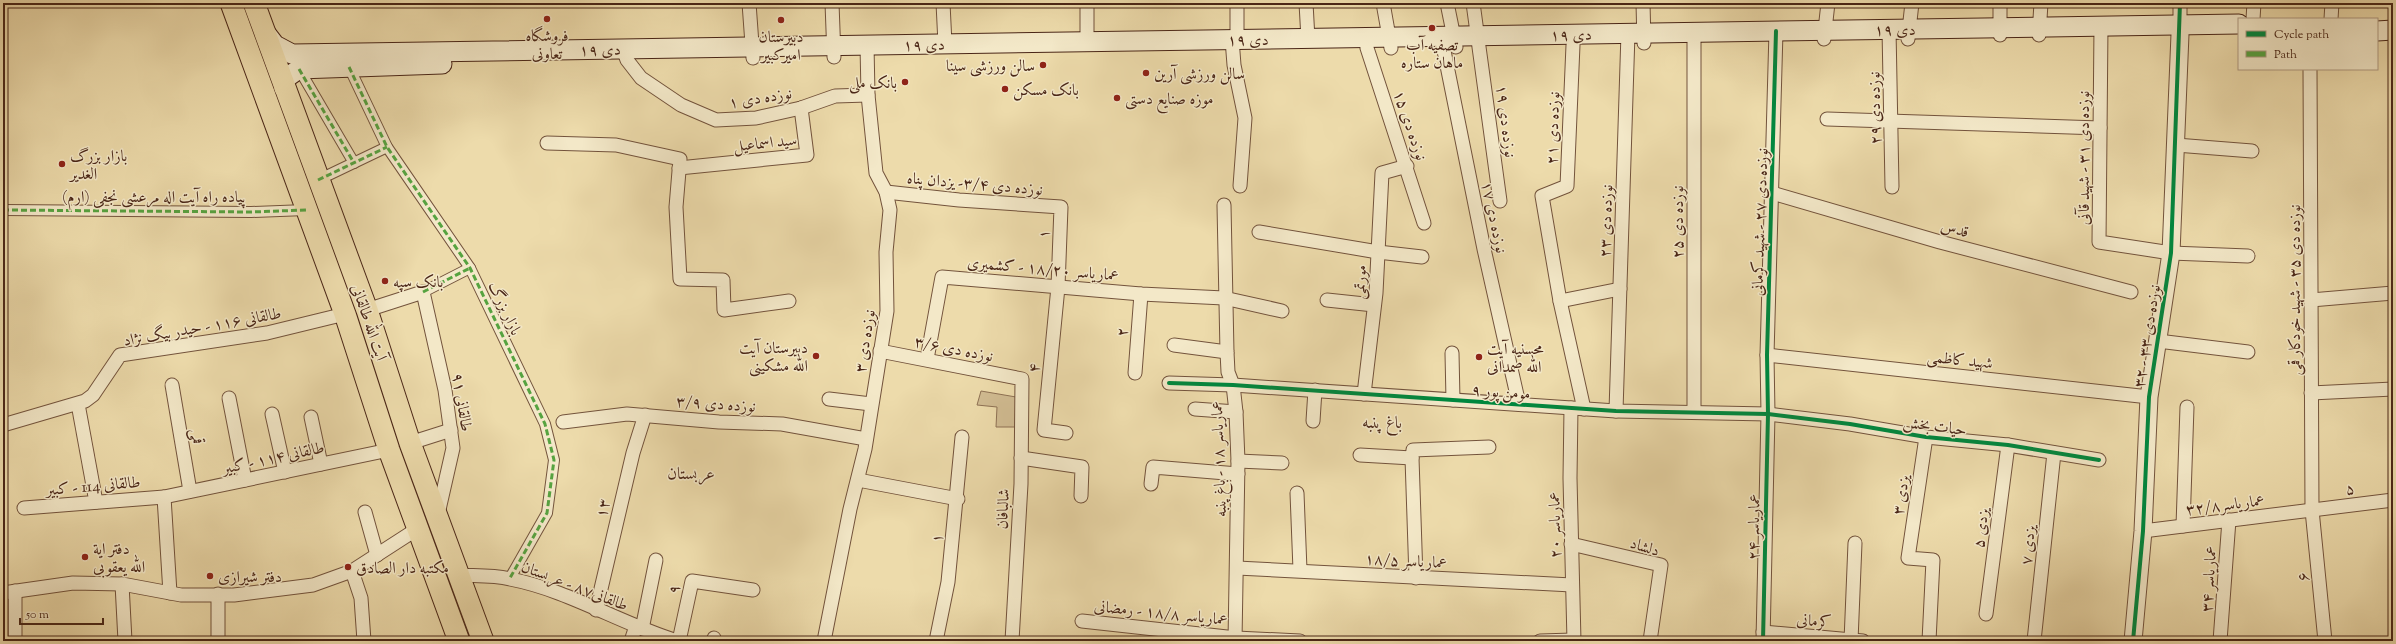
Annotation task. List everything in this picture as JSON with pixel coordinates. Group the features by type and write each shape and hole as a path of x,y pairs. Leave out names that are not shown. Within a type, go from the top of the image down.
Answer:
{"main road":[{"name":"آیت الله طالقانی","path":"231,3 345,314 389,450 417,530 459,641"},
{"name":"آیت الله طالقانی","path":"254,3 284,88 367,310 410,443 483,641"},
{"path":"2378,22 2393,21"},
{"name":"۱۹ دی","path":"2180,30 2238,24"},
{"name":"۱۹ دی","path":"265,32 275,45 292,54 625,54 946,50 1233,43 1308,39 1366,43 1824,34 2180,30 2238,33"},
{"path":"2378,30 2393,30"},
{"name":"۱۹ دی","path":"1479,41 1573,45 1636,38"},
{"name":"۱۹ دی","path":"946,50 1087,42 1233,43 1338,51 1366,43"},
{"name":"۱۹ دی","path":"299,69 625,54"},
{"path":"284,88 286,78 299,69"}],"street":[{"path":"749,3 752,52"},
{"path":"832,3 834,51"},
{"path":"943,3 946,50"},
{"path":"1087,3 1087,42"},
{"path":"1237,3 1233,43 1246,118 1240,186"},
{"path":"1306,3 1308,39"},
{"path":"1383,3 1390,42"},
{"name":"نوزده دی ۱۷","path":"1447,3 1448,41 1519,404"},
{"name":"نوزده دی ۱۹","path":"1472,3 1479,41 1500,201"},
{"name":"نوزده دی ۲۳","path":"1616,411 1620,289 1636,38 1643,3"},
{"path":"1824,34 1828,3"},
{"path":"1909,34 1912,3"},
{"path":"2000,3 2000,32"},
{"path":"2040,32 2041,3"},
{"path":"2180,3 2180,30"},
{"path":"2253,18 2254,3"},
{"path":"2331,18 2332,3"},
{"name":"۳۲ - نوزده دی ۳۳","path":"2133,641 2143,531 2149,397 2171,253 2180,30"},
{"name":"نوزده دی ۳۱ - شهید قآنی","path":"2101,31 2099,242 2171,253"},
{"name":"نوزده دی ۲۹","path":"1889,34 1892,120 1892,187"},
{"name":"نوزده دی ۲۷ - شهید کرمانی","path":"1768,414 1767,355 1776,36"},
{"name":"نوزده دی ۲۵","path":"1694,37 1694,412"},
{"name":"نوزده دی ۱۵","path":"1366,43 1407,166 1424,223"},
{"name":"نوزده دی ۲۱","path":"1542,196 1567,186 1573,45"},
{"name":"نوزده دی ۳","path":"824,641 850,509 866,449 871,404 887,311 886,252 890,210 886,192 876,173 868,95 867,51"},
{"name":"نوزده دی ۱","path":"625,54 641,78 681,105 716,120 756,118 801,108 835,96 868,95"},
{"name":"بازار بزرگ","path":"349,67 387,147 470,268 545,424 554,460 547,513 510,578"},
{"path":"299,69 354,163"},
{"name":"نوزده دی ۳۵ - شهید خودکار قمی","path":"2310,70 2312,510"},
{"name":"سید اسماعیل","path":"679,164 806,156 801,108"},
{"path":"1827,119 2100,128"},
{"path":"547,143 616,145 679,164 676,207 680,279 723,280 724,310 789,301"},
{"path":"2176,145 2252,151"},
{"path":"318,180 387,147"},
{"name":"مورتمی","path":"1364,394 1374,305 1382,172 1407,166"},
{"name":"نوزده دی ۳/۴- یزدان پناه","path":"886,192 959,200 1061,207"},
{"name":"قدس","path":"1772,193 1940,242 2131,292"},
{"name":"عماریاسر ۲۰","path":"1542,196 1578,408 1571,544 1574,640"},
{"name":"عماریاسر ۱۸ - باغ پنبه","path":"1224,205 1224,298 1228,372 1233,385 1236,412 1238,467 1236,639"},
{"name":"۱","path":"1058,287 1061,207"},
{"name":"پیاده راه آیت اله مرعشی نجفی (ارم)","path":"3,210 252,212 306,210"},
{"path":"1259,232 1378,252 1422,257"},
{"path":"2171,253 2248,256"},
{"path":"367,310 423,292 470,268"},
{"name":"عماریاسر ۱۸/۲۰ - کشمیری","path":"927,359 942,276 1141,294 1224,298 1282,311"},
{"name":"۴","path":"1058,287 1044,430 1066,433"},
{"path":"1560,301 1620,289"},
{"name":"طالقانی ۹۱","path":"423,292 445,390 453,448 437,518"},
{"path":"2311,300 2393,293"},
{"name":"۲","path":"1135,373 1141,294"},
{"path":"1327,300 1374,305"},
{"name":"طالقانی ۱۱۶ - حیدر بیگ نژاد","path":"81,403 93,396 120,355 267,333 345,314"},
{"path":"2158,341 2248,352"},
{"path":"1174,345 1227,352"},
{"name":"نوزده دی ۳/۶","path":"880,351 927,359 1022,379"},
{"path":"1452,353 1453,400"},
{"name":"شهید کاظمی","path":"1767,355 2149,397"},
{"name":"شالبافان","path":"1012,641 1021,458 1022,379"},
{"name":"مومن پور ۹","path":"1168,383 1315,390 1616,411 1768,414"},
{"name":"قمی","path":"172,385 190,491"},
{"path":"2311,393 2393,389"},
{"path":"1313,421 1315,390"},
{"path":"229,398 245,480"},
{"path":"829,399 871,404"},
{"path":"3,424 81,403 96,502"},
{"path":"2184,526 2186,407"},
{"path":"1195,409 1236,412"},
{"path":"272,414 285,472"},
{"name":"نوزده دی ۳/۹","path":"563,422 627,414 645,415 719,422 782,424 866,439"},
{"name":"حیات بخش","path":"1768,414 1850,424 1926,437 2008,445 2100,460"},
{"name":"عماریاسر ۲۴","path":"1763,637 1768,414"},
{"name":"۱۳","path":"596,610 633,453 645,415"},
{"path":"311,417 322,464"},
{"path":"410,443 451,430"},
{"name":"۱","path":"936,641 948,582 958,499 962,437"},
{"name":"یزدی ۳","path":"1926,437 1908,558 1933,560 1929,641"},
{"name":"یزدی ۵","path":"1986,614 2008,445"},
{"path":"1416,578 1413,450 1489,447"},
{"name":"طالقانی ۱۱۴ - کبیر","path":"164,497 389,450"},
{"name":"یزدی ۷","path":"2034,641 2054,453"},
{"path":"1360,454 1412,458"},
{"path":"1021,458 1082,467 1081,496"},
{"path":"1151,484 1153,467 1238,467 1282,463"},
{"path":"858,480 958,499"},
{"path":"1297,493 1300,570"},
{"path":"164,497 170,593"},
{"name":"طالقانی 114 - کبیر","path":"24,508 164,497"},
{"name":"۵","path":"2312,510 2393,500"},
{"name":"عماریاسر۳۲/۸","path":"2143,531 2312,510"},
{"name":"۶","path":"2312,510 2325,641"},
{"path":"365,512 377,555"},
{"name":"عماریاسر ۳۴","path":"2220,641 2229,520"},
{"path":"15,641 9,592 73,584 122,584 170,593 234,595 313,585 352,571 417,530"},
{"path":"1855,641 1856,543"},
{"name":"دلشاد","path":"1571,544 1661,565 1650,641"},
{"path":"631,641 645,632 656,560"},
{"name":"عماریاسر ۱۸/۵","path":"1237,568 1572,585"},
{"path":"352,571 360,598 364,641"},
{"name":"طالقانی۸۷ - عربستان","path":"458,574 510,578 552,592 645,632 678,641"},
{"name":"۹","path":"678,641 692,581 753,590"},
{"path":"122,584 124,641"},
{"path":"218,594 218,641"},
{"name":"عماریاسر ۱۸/۸ - رمضانی","path":"1082,621 1236,639 1300,641"},
{"name":"کرمانی","path":"1763,637 1855,641"},
{"path":"1540,641 1574,640"}],"shaded area":[{"path":"981,391 1016,397 1015,427 996,427 997,407 977,405"}],"marked path":[{"path":"349,67 387,147 470,268 545,424 554,460 547,513 510,578"},
{"path":"299,69 354,163"},
{"path":"318,180 387,147"},
{"path":"3,210 251,212 306,210"},
{"path":"423,292 470,268"}],"cycle path":[{"path":"2133,641 2143,531 2149,397 2171,253 2180,3"},
{"path":"1763,641 1768,414 1767,355 1776,31"},
{"path":"1169,383 1233,385 1616,411 1768,414 1850,424 1926,437 2008,445 2099,460"}],"place":[{"name":"فروشگاه تعاونی","path":"547,19"},
{"name":"دبیرستان امیرکبیر","path":"781,20"},
{"name":"تصفیه آب ماهان ستاره","path":"1432,28"},
{"name":"سالن ورزشی سینا","path":"1043,65"},
{"name":"سالن ورزشی آرین","path":"1146,73"},
{"name":"بانک ملی","path":"905,82"},
{"name":"بانک مسکن","path":"1005,89"},
{"name":"موزه صنایع دستی","path":"1117,98"},
{"name":"بازار بزرگ الغدیر","path":"62,164"},
{"name":"بانک سپه","path":"385,281"},
{"name":"دبیرستان آیت الله مشکینی","path":"816,356"},
{"name":"محسنیه آیت الله صمدانی","path":"1479,357"},
{"name":"دفتر ایة الله یعقوبی","path":"85,557"},
{"name":"مکتبه دار الصادق","path":"348,567"},
{"name":"دفتر شیرازی","path":"210,576"}],"district":[{"name":"باغ پنبه","path":"1382,422"},
{"name":"عربستان","path":"691,473"}]}
